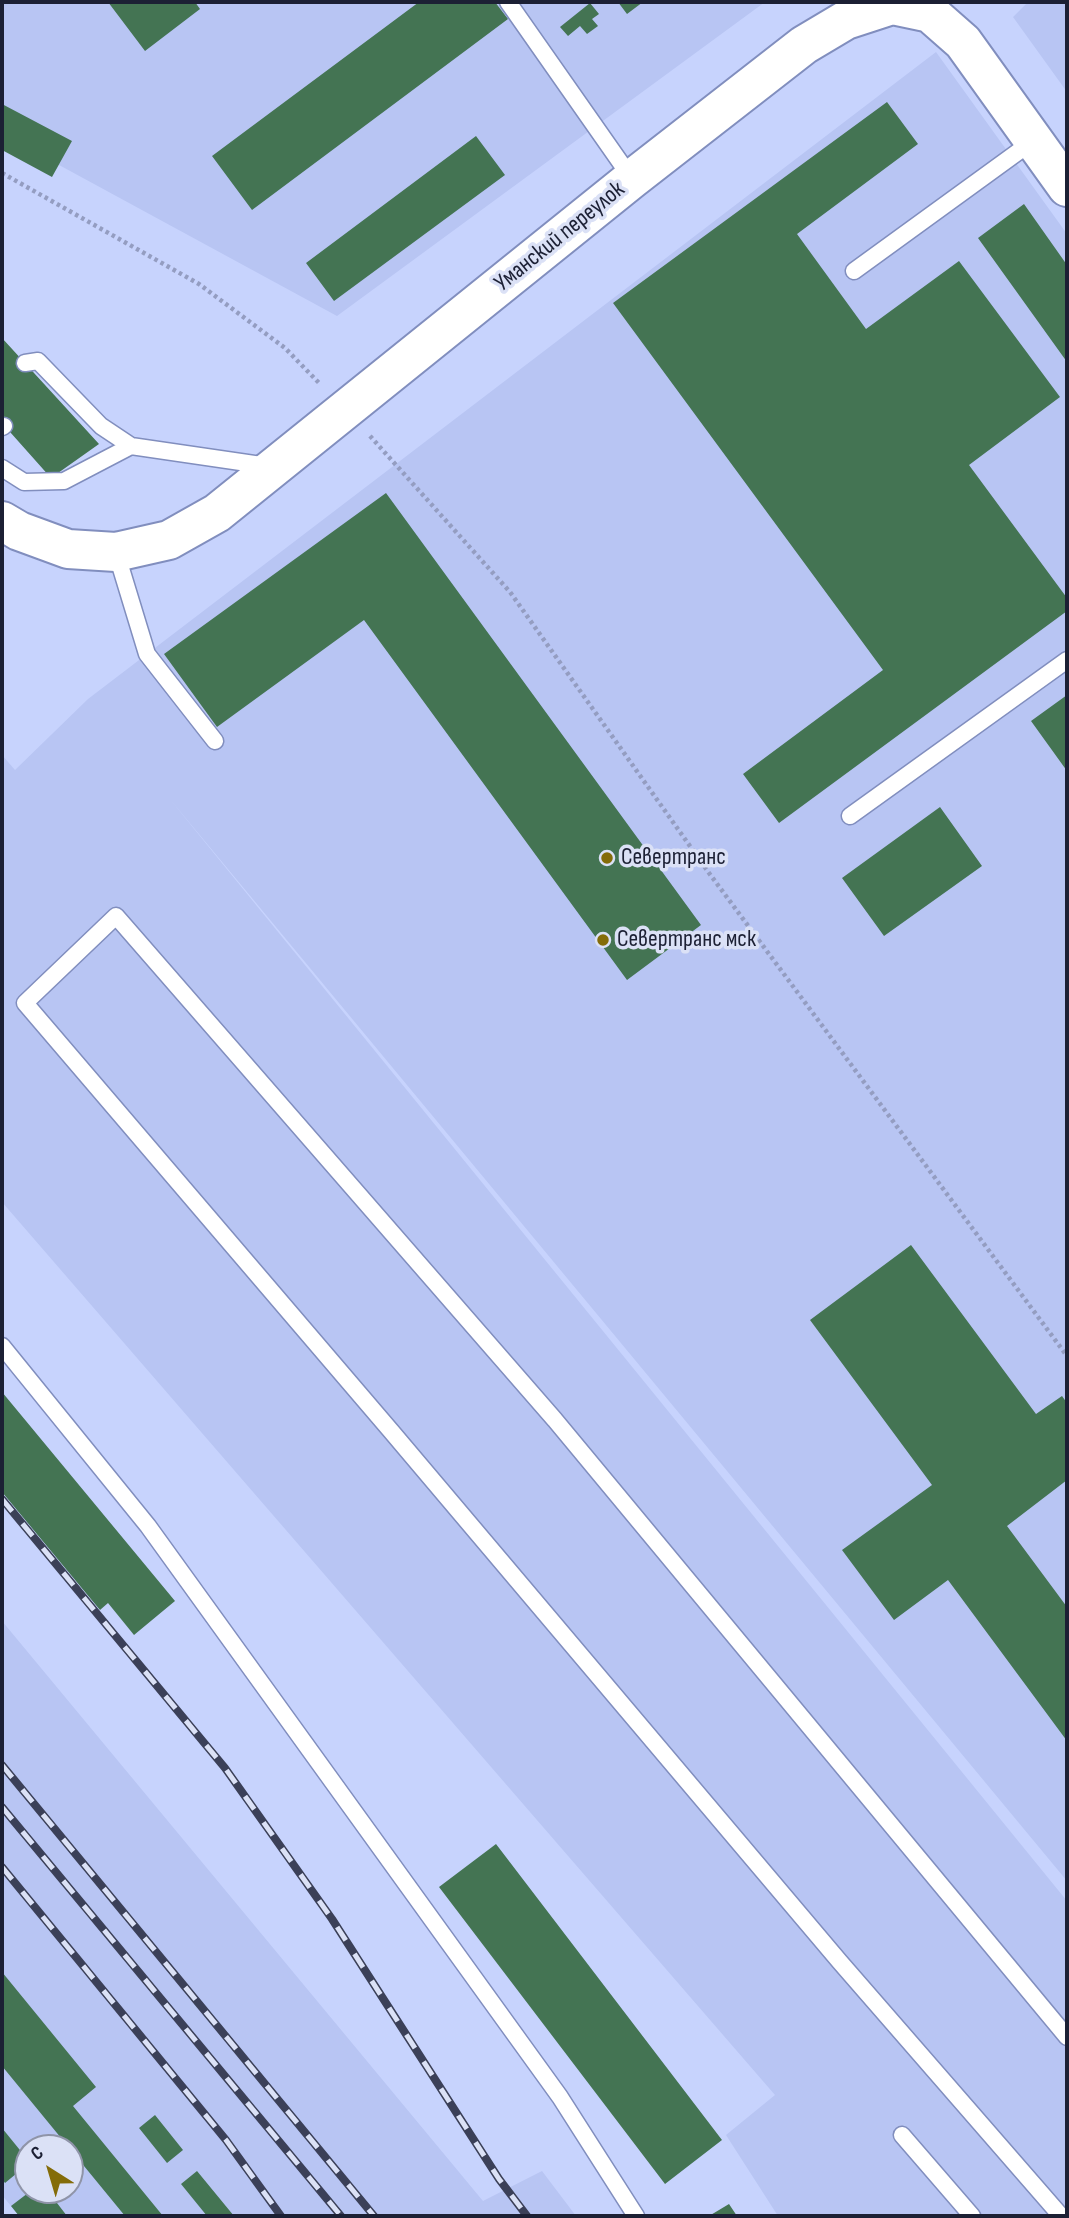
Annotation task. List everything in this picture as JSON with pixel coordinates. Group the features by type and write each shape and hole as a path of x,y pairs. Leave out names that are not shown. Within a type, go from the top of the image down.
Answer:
{"street":[{"name":"Уманский переулок","path":"2,521 19,531 68,549 116,552 169,540 217,513 632,179 804,45 846,20 892,3 930,13 963,42 1067,187"}],"lane":[{"path":"508,2 632,179"},
{"path":"854,271 1034,140"},
{"path":"25,363 38,361 77,410 131,446 274,467"},
{"path":"2,468 23,482 64,481 131,446"},
{"path":"116,552 147,654 215,741"},
{"path":"850,816 1067,660"},
{"path":"1061,2216 840,1962 391,1430 24,1003 116,916 555,1420 1067,2037"},
{"path":"2,1346 148,1525 560,2096 636,2216"},
{"path":"902,2135 972,2216"}],"path":[{"path":"2,173 199,284 285,348 345,409 510,592 709,873 1067,1356"}],"shaded area":[{"path":"2,2 765,2 337,316 2,134"},
{"path":"1028,2 1067,2 1067,92 1013,17"},
{"path":"936,52 1067,234 1067,1881 169,798 1067,1901 1067,2216 778,2216 726,2135 775,2095 2,1202 2,755 15,770 88,699"},
{"path":"2,1621 483,2201 542,2171 576,2216 19,2216 2,2195"}],"building":[{"path":"108,2 195,2 200,9 145,51"},
{"path":"419,2 495,2 508,19 252,210 212,156"},
{"path":"618,2 643,2 627,14"},
{"path":"590,3 599,14 592,19 598,26 587,34 580,26 568,36 560,27"},
{"path":"887,102 918,144 797,234 866,329 959,261 1060,397 969,465 1067,598 1067,611 779,823 743,774 883,670 613,303"},
{"path":"2,104 72,141 52,177 2,150"},
{"path":"476,136 505,175 334,301 306,263"},
{"path":"1024,204 1067,265 1067,362 978,238"},
{"path":"2,338 99,444 51,478 2,423"},
{"path":"386,493 701,925 627,980 364,620 217,727 164,654"},
{"path":"1067,695 1067,771 1031,721"},
{"path":"940,807 982,866 884,936 842,878"},
{"path":"911,1245 1036,1414 1062,1396 1067,1403 1067,1480 1007,1526 1067,1607 1067,1741 948,1580 894,1620 842,1550 932,1485 810,1320"},
{"path":"2,1392 175,1601 134,1635 108,1603 100,1610 2,1492"},
{"path":"496,1844 722,2140 665,2184 439,1887"},
{"path":"2,1972 96,2087 73,2106 163,2216 125,2216 84,2166 84,2134 58,2134 2,2066"},
{"path":"155,2115 183,2150 167,2163 139,2128"},
{"path":"2,2128 14,2143 14,2176 5,2183 2,2179"},
{"path":"197,2171 234,2216 207,2216 181,2184"},
{"path":"14,2204 58,2204 67,2216 19,2216 11,2206"},
{"path":"729,2204 737,2216 709,2216"}],"railway":[{"path":"2,1499 225,1768 332,1919 499,2179 527,2216"},
{"path":"2,1765 374,2216"},
{"path":"2,1807 341,2216"},
{"path":"2,1867 226,2140 281,2216"}],"place":[{"name":"Севертранс","path":"607,858"},
{"name":"Севертранс мск","path":"603,940"}]}
